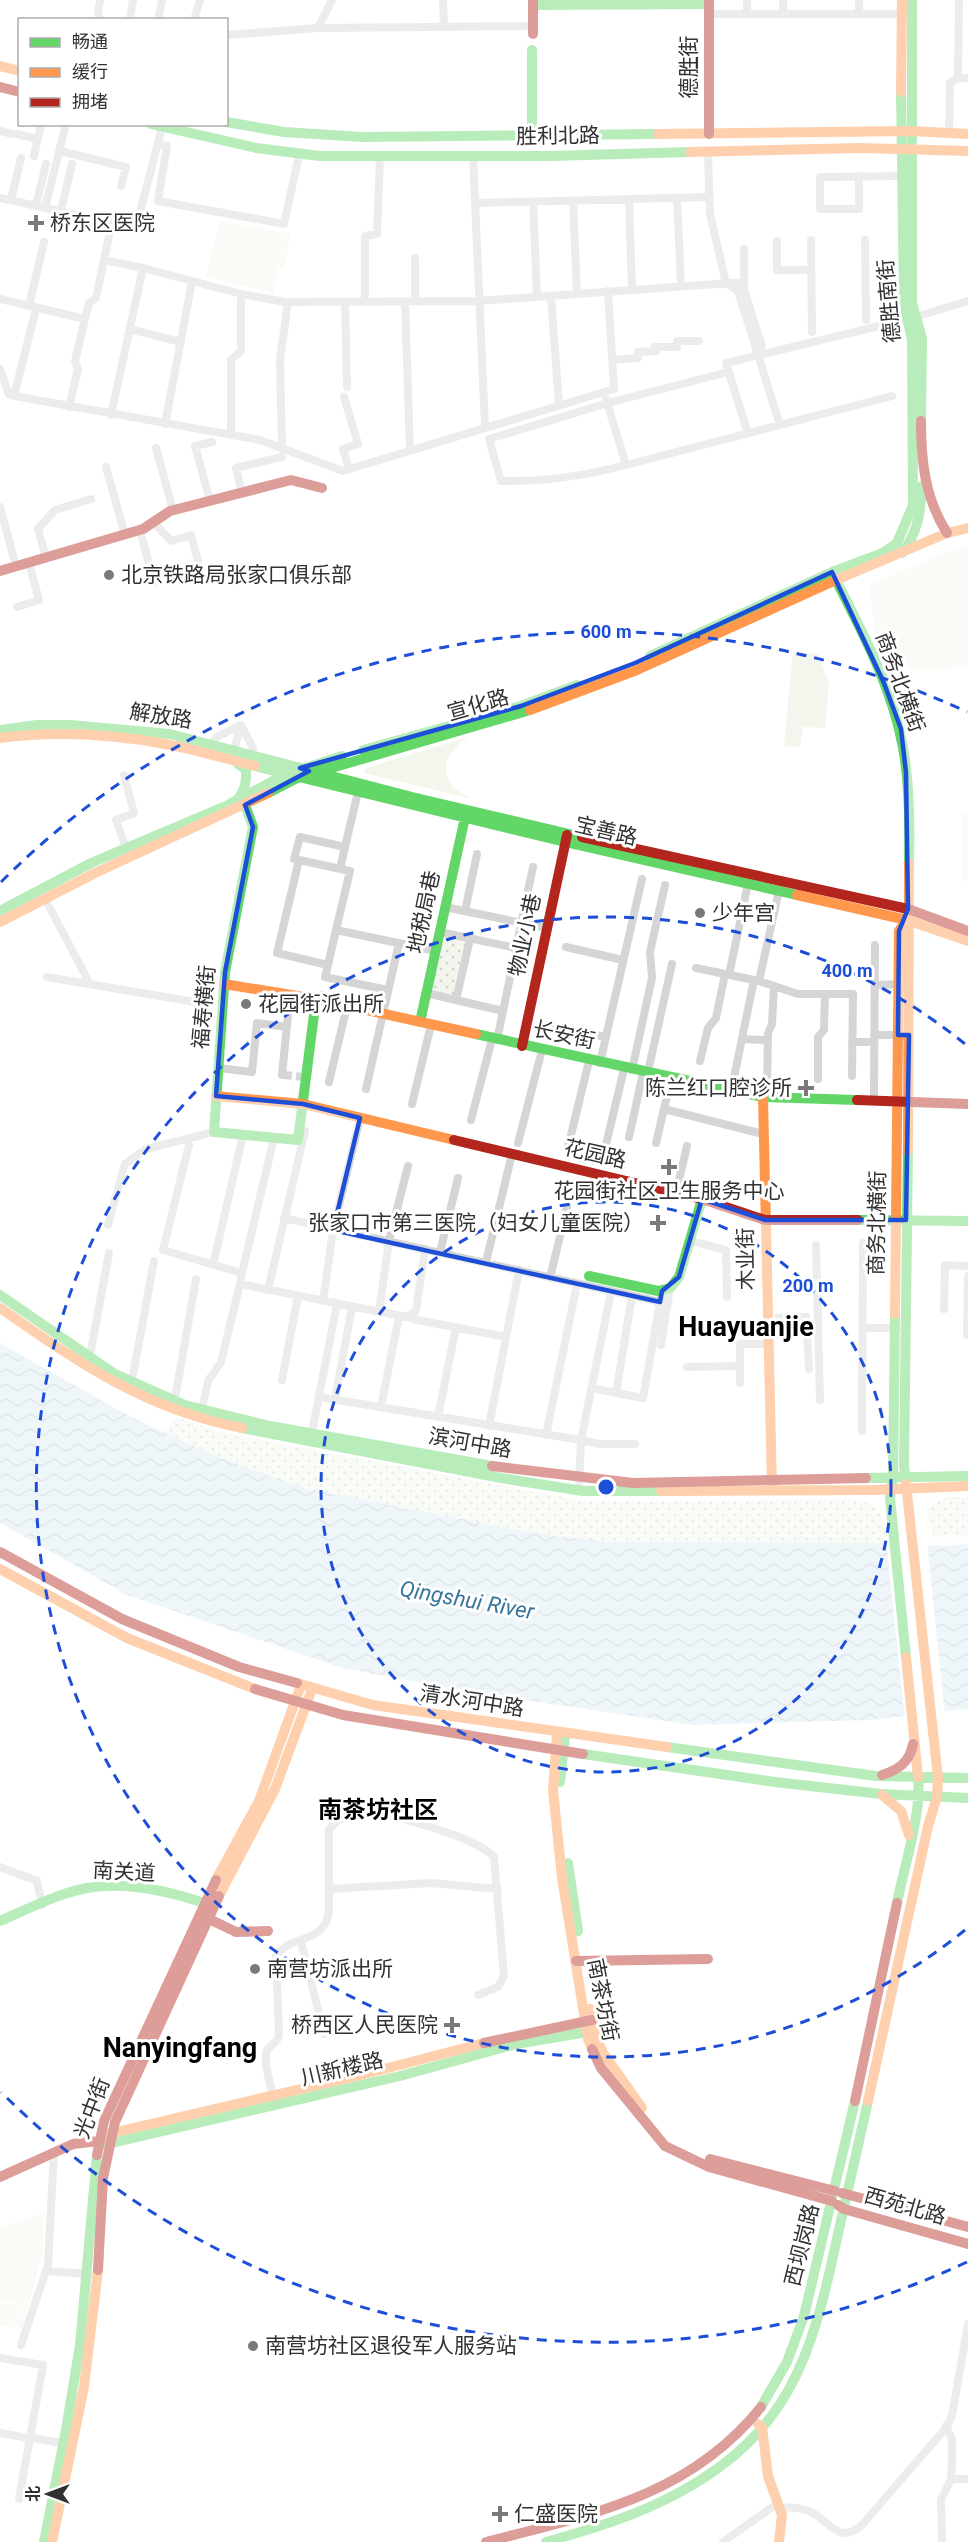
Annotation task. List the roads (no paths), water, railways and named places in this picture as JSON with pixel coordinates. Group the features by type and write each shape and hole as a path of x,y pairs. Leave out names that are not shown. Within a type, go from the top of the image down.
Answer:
{"main road":[{"name":"德胜南街","path":"902,0 907,14"},
{"name":"德胜南街","path":"901,553 910,543 920,509 922,338 904,303 907,14 912,0"},
{"path":"533,30 533,2 709,6"},
{"name":"德胜街","path":"709,6 709,134"},
{"path":"532,50 532,136"},
{"path":"0,66 18,70"},
{"path":"0,87 18,92"},
{"name":"胜利北路","path":"228,122 273,132 339,138 906,131 968,134"},
{"name":"胜利北路","path":"157,126 245,147 299,155 473,156 860,148 968,151"},
{"name":"德胜南街","path":"884,552 897,543 913,505 912,318"},
{"name":"德胜南街","path":"921,454 929,499 934,514 946,531"},
{"path":"0,571 140,530 173,510 291,480 322,489"},
{"name":"宣化路","path":"298,773 312,772 524,713 636,670 884,552 968,523"},
{"name":"宣化路","path":"0,911 42,895 114,859 242,802 298,773 531,702 635,663 834,576 901,553 946,531 968,528"},
{"name":"商务北横街","path":"834,576 884,683 901,729 906,772 910,933 904,984 899,1477 890,1489 914,1731"},
{"name":"解放路","path":"0,730 37,725 70,724 170,734 234,750 298,773"},
{"name":"解放路","path":"0,738 33,734 114,737 165,744 284,775 298,773"},
{"path":"360,788 353,777 352,769 362,758"},
{"path":"235,762 246,770 247,785 242,802"},
{"name":"宝善路","path":"312,772 360,788"},
{"name":"宝善路","path":"298,773 566,838 908,915"},
{"name":"宣化路","path":"114,859 126,848 242,802 284,775"},
{"name":"福寿横街","path":"214,1132 224,984 253,827 242,802"},
{"name":"地税局巷","path":"420,1022 466,814"},
{"name":"物业小巷","path":"522,1046 566,838"},
{"name":"宣化路","path":"0,922 42,895"},
{"path":"908,915 968,931"},
{"path":"908,915 968,941"},
{"name":"长安街","path":"224,984 316,999 731,1092 903,1104 968,1104"},
{"path":"214,1132 274,1138 301,1135 305,1078 316,999"},
{"name":"木业街","path":"765,1094 765,1220 771,1319 768,1344 772,1486"},
{"name":"花园路","path":"216,1096 303,1104 702,1199 765,1220 968,1221"},
{"path":"589,1276 664,1294 679,1277 702,1199"},
{"name":"滨河中路","path":"0,1295 85,1360"},
{"name":"滨河中路","path":"0,1308 130,1387 201,1414 311,1438 474,1464 579,1485 633,1483 890,1489 968,1486"},
{"name":"滨河中路","path":"772,1486 899,1477 968,1476"},
{"name":"商务北横街","path":"899,1477 908,1489 936,1756"},
{"name":"清水河中路","path":"0,1552 122,1619 239,1667 373,1706 561,1734 881,1776 965,1798"},
{"name":"清水河中路","path":"0,1569 127,1638 265,1693 344,1715 400,1726 558,1750 881,1794 928,1787 965,1778"},
{"name":"光中街","path":"300,1685 301,1703"},
{"name":"光中街","path":"52,2542 93,2274 91,2188 103,2140 259,1801 301,1703 312,1689"},
{"path":"881,1776 900,1768 908,1761 912,1753 914,1731"},
{"path":"914,1731 928,1787"},
{"name":"南茶坊街","path":"561,1734 553,1790 562,1878 590,2026 603,2053 643,2110 670,2141 686,2151 834,2196"},
{"path":"928,1787 936,1756"},
{"path":"936,1756 946,1771 965,1778"},
{"name":"西坝岗路","path":"546,2542 612,2523 689,2489 727,2462 762,2427 788,2392 806,2354 821,2313 928,1826 928,1787"},
{"name":"西坝岗路","path":"486,2542 617,2507 654,2492 693,2469 722,2446 752,2418 775,2385 793,2347 807,2305 834,2196 910,1843 928,1787"},
{"path":"881,1794 891,1799 902,1811 910,1843"},
{"path":"928,1826 937,1811 946,1803 965,1798"},
{"name":"南关道","path":"0,1921 88,1887 109,1887 192,1899 210,1905"},
{"path":"204,1917 236,1932 268,1931"},
{"path":"579,1961 708,1959"},
{"name":"川新楼路","path":"0,2177 73,2144 103,2140 274,2100 515,2034 590,2026"},
{"name":"西苑北路","path":"968,2227 847,2194 834,2196 844,2209 968,2244"},
{"path":"752,2418 762,2427 768,2476 782,2515 779,2542"},
{"name":"光中街","path":"44,2542 68,2444"}],"street":[{"path":"99,18 100,0"},
{"path":"130,18 133,0"},
{"path":"158,18 162,0"},
{"path":"195,18 200,0"},
{"path":"318,28 332,0"},
{"path":"443,0 444,27"},
{"path":"747,0 747,14"},
{"path":"783,0 783,14"},
{"path":"859,0 859,13"},
{"path":"958,78 959,0"},
{"path":"709,6 747,14 907,14"},
{"path":"228,34 318,28 444,27 533,30"},
{"path":"949,133 950,83 958,78 968,78"},
{"path":"34,156 41,126"},
{"path":"45,208 66,126"},
{"path":"0,198 136,228 158,144 157,126"},
{"path":"0,131 38,139"},
{"path":"158,144 166,146 158,201 284,224 299,155"},
{"path":"60,151 126,167 121,186"},
{"path":"708,152 708,197 713,232 726,283 738,291 780,425"},
{"path":"365,302 365,236 378,234 380,156"},
{"path":"473,156 485,426"},
{"path":"11,200 21,158"},
{"path":"36,206 46,164"},
{"path":"61,211 72,164"},
{"path":"859,176 859,209 820,209 820,177 859,176 907,176"},
{"path":"476,203 708,197"},
{"path":"677,198 681,286"},
{"path":"629,200 632,290"},
{"path":"573,201 577,294"},
{"path":"533,202 537,297"},
{"path":"69,407 78,369 75,361 89,303 96,298 112,222"},
{"path":"812,240 812,332"},
{"path":"865,240 866,320"},
{"path":"777,241 777,270 812,270"},
{"path":"14,396 44,242"},
{"path":"744,249 744,282 762,346"},
{"path":"415,258 416,301"},
{"path":"104,260 242,294 288,302 479,301 744,282"},
{"path":"111,414 142,268"},
{"path":"165,424 192,282"},
{"path":"0,369 9,396 260,440 282,453 343,471 485,426 614,389 608,291"},
{"path":"231,435 231,360 241,351 242,294"},
{"path":"550,296 559,405"},
{"path":"0,299 32,309 85,319"},
{"path":"748,434 726,363 912,318 968,301"},
{"path":"282,453 280,360 288,302"},
{"path":"345,302 347,387"},
{"path":"405,302 410,450"},
{"path":"129,329 181,342"},
{"path":"612,360 638,358 638,352 656,351 655,347 677,346 676,342 699,341"},
{"path":"728,372 608,403 489,439 501,481 535,482 568,478 892,396"},
{"path":"605,392 626,465"},
{"path":"344,397 358,444 343,449 349,469"},
{"path":"210,501 195,446 212,442"},
{"path":"156,448 173,510"},
{"path":"242,493 236,468 282,453"},
{"path":"106,467 125,535"},
{"path":"46,558 38,529 55,510 91,499"},
{"path":"0,507 16,566"},
{"path":"154,523 171,541 191,535 198,561"},
{"path":"140,530 154,583"},
{"path":"17,607 39,600 28,563"},
{"path":"215,738 241,725"},
{"path":"241,725 253,748"},
{"path":"234,750 241,725"},
{"path":"124,775 134,813 116,820 126,848"},
{"path":"340,869 360,788"},
{"path":"345,847 300,837 294,859 350,871 325,977 388,990"},
{"path":"465,911 477,854"},
{"path":"299,860 277,953 328,965"},
{"path":"471,1120 503,1011 533,867"},
{"path":"568,1147 594,1062 606,1037 642,879"},
{"path":"700,1060 708,1028 716,1018 749,880"},
{"path":"629,1137 644,1019 652,978 650,952 664,885"},
{"path":"731,1092 779,886"},
{"path":"42,895 90,984"},
{"path":"445,907 547,928"},
{"path":"336,930 436,951"},
{"path":"440,932 516,948"},
{"path":"456,1000 470,939"},
{"path":"366,1089 399,943"},
{"path":"874,1094 875,945"},
{"path":"566,947 623,960"},
{"path":"603,1157 637,1070 659,1022 672,964"},
{"path":"696,968 757,981 798,994 853,994 852,1076"},
{"path":"46,977 201,1003"},
{"path":"875,985 904,984"},
{"path":"765,1094 767,1040 772,1024 774,986"},
{"path":"426,993 503,1011"},
{"path":"818,1079 818,1037 824,1030 825,994"},
{"path":"284,1075 282,1075 290,995"},
{"path":"328,1082 347,1006"},
{"path":"644,1019 659,1022"},
{"path":"218,1068 252,1072 257,1023 287,1027"},
{"path":"412,1104 431,1025"},
{"path":"548,1025 606,1037"},
{"path":"852,1042 904,1035"},
{"path":"742,1039 767,1040"},
{"path":"518,1143 542,1050"},
{"path":"656,1143 671,1079"},
{"path":"664,1109 764,1134"},
{"path":"324,1301 333,1230 360,1118"},
{"path":"108,1225 125,1164 146,1149 214,1132"},
{"path":"213,1265 243,1135"},
{"path":"268,1290 301,1135"},
{"path":"201,1414 208,1381 221,1362 274,1138"},
{"path":"189,1145 163,1251 242,1273"},
{"path":"676,1193 687,1146"},
{"path":"486,1262 512,1154"},
{"path":"379,1312 389,1241 408,1166"},
{"path":"440,1252 458,1178"},
{"path":"550,1278 567,1207"},
{"path":"284,1218 486,1262 610,1292 632,1296 664,1294"},
{"path":"690,1241 726,1250 727,1297"},
{"path":"862,1431 863,1243"},
{"path":"816,1245 820,1400"},
{"path":"410,1316 418,1306 425,1249"},
{"path":"85,1360 91,1350 109,1253"},
{"path":"130,1387 154,1261"},
{"path":"945,1309 945,1265 968,1266"},
{"path":"489,1426 519,1270"},
{"path":"967,1335 968,1276"},
{"path":"174,1405 196,1279"},
{"path":"240,1284 399,1316 410,1316 412,1319 506,1337"},
{"path":"546,1435 577,1284"},
{"path":"579,1485 581,1440 610,1292"},
{"path":"661,1345 664,1294"},
{"path":"591,1388 644,1398 664,1294"},
{"path":"282,1380 298,1296"},
{"path":"616,1393 632,1296"},
{"path":"311,1438 337,1304"},
{"path":"335,1399 352,1307"},
{"path":"381,1407 399,1316"},
{"path":"796,1317 818,1316"},
{"path":"806,1317 809,1369"},
{"path":"438,1417 456,1327"},
{"path":"863,1328 900,1328"},
{"path":"740,1383 740,1344 768,1344"},
{"path":"687,1367 740,1366"},
{"path":"319,1396 598,1444 635,1444"},
{"path":"274,2100 266,2058 267,2050 279,2039 276,1956 279,1951 318,1932 327,1921 329,1830 348,1814 360,1812 433,1827 464,1838 490,1852 496,1863 504,1976 498,1987 478,1995"},
{"path":"0,1867 37,1881 42,1905"},
{"path":"329,1889 431,1883 498,1889"},
{"path":"301,1941 324,2034"},
{"path":"21,2344 48,2265 54,2152"},
{"path":"46,2271 93,2274"},
{"path":"723,2542 778,2505 802,2508 815,2514 838,2533 845,2535 852,2533 946,2426 952,2416 968,2324"},
{"path":"0,2358 43,2365 19,2499"},
{"path":"942,2542 941,2500 951,2479 952,2439 946,2426"},
{"path":"0,2433 68,2444"},
{"path":"951,2479 968,2479"}],"water":[{"name":"Qingshui River","path":"0,1343 131,1417 220,1458 304,1488 539,1534 609,1542 866,1543 951,1546 968,1543 968,1709 870,1720 693,1725 471,1692 342,1668 127,1595 0,1523"}],"tunnel":[{"path":"284,1075 304,1077"},
{"path":"775,1318 796,1317"}],"place":[{"name":"桥东区医院","path":"36,223"},
{"name":"北京铁路局张家口俱乐部","path":"109,575"},
{"name":"少年宫","path":"700,913"},
{"name":"花园街派出所","path":"246,1004"},
{"name":"陈兰红口腔诊所","path":"806,1088"},
{"name":"花园街社区卫生服务中心","path":"669,1167"},
{"name":"张家口市第三医院（妇女儿童医院）","path":"658,1223"},
{"name":"南营坊派出所","path":"255,1969"},
{"name":"桥西区人民医院","path":"452,2025"},
{"name":"南营坊社区退役军人服务站","path":"253,2346"},
{"name":"仁盛医院","path":"500,2514"}],"district":[{"name":"Huayuanjie","path":"746,1327"},
{"name":"南茶坊社区","path":"378,1810"},
{"name":"Nanyingfang","path":"180,2048"}]}
